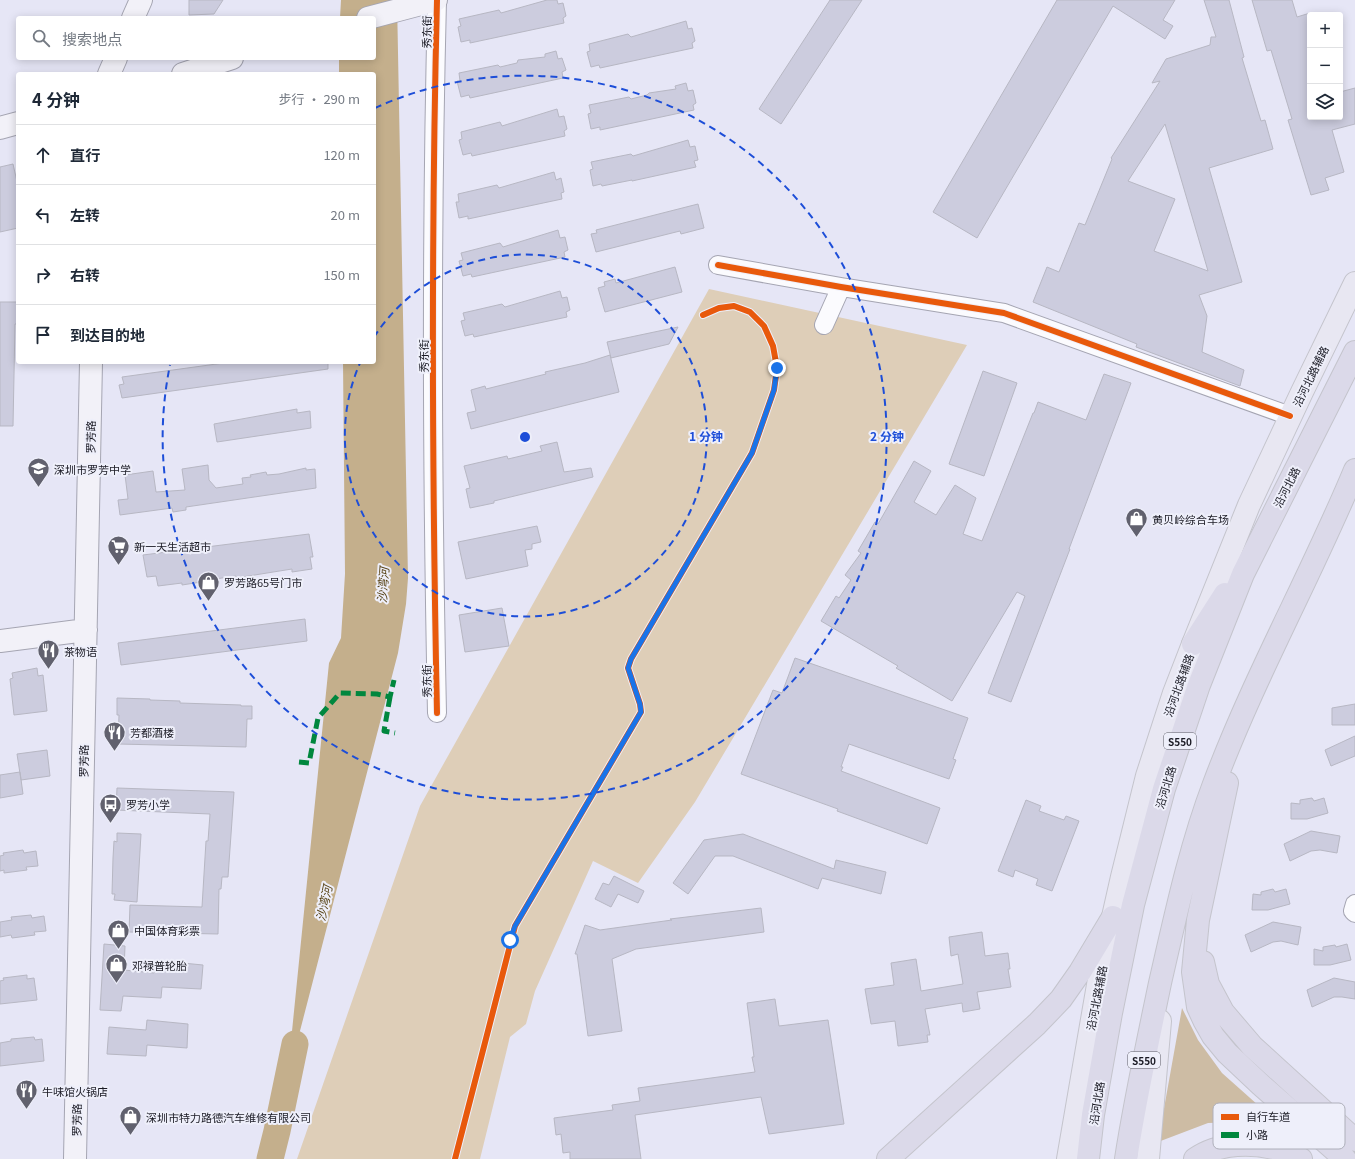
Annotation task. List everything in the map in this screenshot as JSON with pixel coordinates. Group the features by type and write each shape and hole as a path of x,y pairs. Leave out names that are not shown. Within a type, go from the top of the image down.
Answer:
{"highway":[{"name":"沿河北路","path":"1088,1159 1093,1115 1112,1005 1133,905 1164,789 1199,685 1243,574 1355,352"},
{"name":"S550","path":"1126,1159 1142,1068 1172,928 1198,833 1213,786 1242,714 1351,484 1355,470"},
{"path":"1193,644 1262,536"},
{"path":"1242,714 1198,920 1193,972 1198,1007 1213,1036 1227,1053 1281,1103"},
{"path":"888,1159 1037,1024 1061,999 1080,972 1113,917"},
{"path":"1198,920 1201,955 1208,984 1223,1012 1252,1046 1314,1103"},
{"path":"1345,1131 1355,1140"},
{"path":"1195,1159 1218,1149"},
{"path":"1278,1149 1301,1159"},
{"path":"1334,1149 1345,1159"}],"main road":[{"path":"134,16 141,0"},
{"path":"146,16 145,10 147,0"},
{"path":"376,16 436,0"},
{"path":"110,72 115,60"},
{"path":"189,72 226,60"},
{"path":"0,128 16,124"},
{"name":"沿河北路辅路","path":"1068,1159 1099,979 1113,917 1147,776 1174,693 1249,505 1290,416 1355,283"},
{"name":"罗芳路","path":"75,1159 91,364"},
{"path":"0,641 86,630"},
{"name":"S550","path":"1148,1159 1165,962"}],"street":[{"name":"秀东街","path":"436,0 432,262 434,581 437,713"},
{"path":"718,265 841,287 1004,313 1290,416"},
{"path":"824,325 841,287"},
{"path":"1355,904 1353,911 1355,913"}],"shaded area":[{"path":"709,289 967,345 695,802 638,883 593,861 535,991 526,1024 510,1037 480,1159 297,1159 420,806"},
{"path":"1182,1008 1198,1040 1222,1073 1256,1103 1213,1103 1213,1123 1208,1123 1158,1142"}],"water":[{"path":"341,0 397,0 408,578 406,604 398,653 287,1081 329,663 341,638 345,574 343,364 376,364 376,72 339,72 339,60 376,60 376,16 340,16"}],"building":[{"path":"189,0 223,0 214,14 189,15"},
{"path":"547,0 557,0 558,4 563,3 566,16 563,18 564,23 470,43 470,40 461,42 458,27 461,26 459,19 499,10 501,13"},
{"path":"830,0 862,0 781,124 759,109"},
{"path":"1057,0 1175,0 1163,20 1173,26 1165,39 1113,6 977,238 933,212"},
{"path":"1204,0 1229,0 1244,57 1242,58 1261,121 1265,120 1273,149 1209,168 1242,282 1199,295 1207,316 1202,352 1244,370 1240,386 1136,347 1137,344 1033,302 1047,267 1059,272 1079,223 1085,225 1112,159 1111,158 1160,81 1152,83 1166,59 1210,45 1211,37 1216,37","holes":["1165,124 1208,271 1154,251 1175,199 1128,181"]},
{"path":"1252,0 1292,0 1297,17 1307,14 1307,120 1343,120 1343,91 1355,88 1355,124 1332,130 1344,172 1325,178 1329,190 1311,195 1288,120 1292,119 1271,50 1267,51"},
{"path":"686,21 688,29 692,28 695,41 692,43 693,48 600,68 599,65 591,67 587,52 590,51 589,44 628,34 631,37"},
{"path":"556,51 558,59 562,58 566,70 562,72 563,78 470,98 469,95 461,97 457,81 460,81 459,73 498,65 500,67 517,63 518,60 545,57 545,54"},
{"path":"686,83 688,91 693,90 696,103 693,105 694,110 600,130 600,127 591,129 588,114 591,113 589,105 629,97 631,99 647,95 649,93 676,89 675,86"},
{"path":"557,109 559,117 564,116 567,129 564,131 565,136 472,156 471,153 463,155 459,140 462,139 461,132 500,122 502,126"},
{"path":"688,140 690,147 695,146 698,160 694,161 696,167 632,181 593,186 590,170 593,169 591,162 631,154 633,156"},
{"path":"13,164 16,177 16,228 0,232 0,167"},
{"path":"554,172 556,180 561,178 564,192 561,193 562,199 468,219 468,216 459,218 456,202 459,202 458,194 497,185 499,188"},
{"path":"698,204 704,228 681,234 680,231 596,252 591,234 597,233 596,230"},
{"path":"558,230 560,238 565,237 568,250 564,252 565,257 472,277 471,274 463,276 459,261 463,260 461,253 500,243 503,247"},
{"path":"675,267 682,292 605,312 598,288 605,286 604,282 615,279 616,283"},
{"path":"560,291 562,298 567,297 570,310 566,312 567,317 474,337 473,334 465,336 461,321 465,320 463,313 502,304 505,307"},
{"path":"0,302 16,302 13,426 0,426"},
{"path":"678,327 669,344 611,358 607,342"},
{"path":"610,355 619,392 471,429 467,413 476,411 471,390 485,386 486,389 546,374 545,372 585,363"},
{"path":"216,364 328,364 328,369 122,398 119,385 124,384 122,377"},
{"path":"983,371 1017,383 984,476 949,464"},
{"path":"1104,374 1131,383 1070,549 1011,702 988,693 1025,596 1017,592 952,701 896,668 898,666 821,621 836,596 839,598 851,580 845,575 861,553 858,551 875,522 878,524 914,461 931,471 914,502 936,515 955,485 976,498 963,534 982,541 1038,402 1086,420"},
{"path":"297,409 297,413 310,411 311,428 217,442 214,424"},
{"path":"557,442 564,472 591,468 593,477 470,508 466,489 470,488 464,466 507,456 508,459 542,451 540,446"},
{"path":"208,465 209,480 216,488 243,484 242,478 251,477 250,475 266,472 267,475 279,474 306,468 306,470 315,469 316,488 186,507 186,510 173,512 172,508 120,515 118,500 128,499 125,475 153,471 156,492 185,490 182,469"},
{"path":"537,526 541,542 532,544 532,549 525,550 528,566 466,579 458,542"},
{"path":"309,534 313,557 310,557 312,569 292,572 292,569 236,578 236,576 201,581 182,585 182,583 158,586 156,576 147,577 143,555"},
{"path":"502,608 509,646 465,652 459,615"},
{"path":"305,619 307,641 121,665 118,643"},
{"path":"795,658 968,718 953,759 956,760 949,779 849,744 841,767 843,767 841,771 940,808 927,844 837,811 838,809 741,774 773,690 782,693"},
{"path":"37,668 38,676 43,675 47,711 14,715 10,679 13,678 12,673"},
{"path":"117,698 180,701 180,703 252,706 252,719 247,719 246,747 118,744 119,715 117,715"},
{"path":"1355,704 1355,725 1332,725 1332,708"},
{"path":"1355,736 1355,756 1331,766 1325,750"},
{"path":"47,750 50,776 21,780 17,754"},
{"path":"20,772 23,794 0,798 0,775"},
{"path":"117,788 234,792 228,877 222,877 221,889 219,889 218,934 129,932 130,905 202,907 206,841 208,841 210,814 116,810"},
{"path":"1312,798 1314,801 1324,798 1328,813 1307,819 1291,819 1291,803 1300,804 1300,800"},
{"path":"1026,800 1041,806 1039,811 1064,820 1066,816 1079,821 1052,891 1036,885 1038,879 1015,870 1013,877 998,871"},
{"path":"1311,831 1340,836 1337,853 1320,850 1311,851 1290,861 1284,844"},
{"path":"117,833 141,834 137,902 114,900 115,894 112,894 114,841 117,842"},
{"path":"743,834 834,869 836,860 886,872 881,894 822,878 818,889 733,856 715,856 688,894 673,883 704,840"},
{"path":"23,850 24,853 36,851 38,866 26,867 27,870 4,873 4,870 0,871 0,856 4,855 3,853"},
{"path":"614,876 644,891 638,903 618,894 611,907 595,899 603,883 609,885"},
{"path":"1273,889 1275,892 1286,889 1290,904 1268,910 1252,910 1253,894 1261,895 1261,892"},
{"path":"761,908 764,932 636,949 612,959 622,1031 588,1036 577,954 575,954 585,925 600,930 672,920 670,919"},
{"path":"31,915 32,918 44,916 46,931 34,932 35,935 12,938 11,935 0,937 0,922 12,920 11,917"},
{"path":"1273,922 1301,927 1298,945 1281,941 1273,942 1251,952 1245,935"},
{"path":"982,932 985,956 1008,953 1010,969 1008,969 1011,987 977,992 980,1009 963,1012 962,1003 925,1009 930,1035 927,1035 928,1042 898,1046 895,1021 871,1024 865,989 894,985 891,963 916,959 921,991 963,984 958,954 951,956 949,937"},
{"path":"104,944 125,946 124,970 154,973 155,970 161,971 162,961 203,965 201,989 162,987 161,998 123,996 121,1011 100,1010"},
{"path":"1347,944 1351,960 1330,965 1314,965 1314,949 1323,951 1323,947 1335,945 1336,947"},
{"path":"27,975 27,979 34,978 37,1000 0,1004 0,981 4,980 3,978"},
{"path":"1334,978 1355,982 1355,999 1334,997 1312,1007 1307,990"},
{"path":"775,999 779,1026 828,1020 844,1124 769,1134 761,1097 635,1115 641,1159 570,1159 570,1152 563,1153 561,1134 556,1135 554,1118 613,1110 612,1105 640,1101 638,1088 755,1072 752,1057 754,1057 747,1003"},
{"path":"147,1020 188,1024 187,1048 147,1045 146,1056 107,1054 109,1027 146,1030"},
{"path":"34,1037 35,1040 42,1039 44,1061 0,1066 0,1043 11,1041 11,1039"}],"waterway":[{"name":"沙湾河","path":"270,1159 295,1044"}],"marked path":[{"path":"299,762 309,763 318,718 340,693 377,694 390,697 394,680"},
{"path":"390,697 384,731 395,733"}],"cycle path":[{"path":"437,0 433,356 437,713"},
{"path":"718,265 841,287 1004,313 1290,416"},
{"path":"455,1159 515,926 641,712 640,704 628,668 631,659 752,453 774,390 777,368 773,346 764,326 750,312 734,306 719,308 703,315"}],"place":[{"name":"深圳市罗芳中学","path":"39,488"},
{"name":"黄贝岭综合车场","path":"1136,538"},
{"name":"新一天生活超市","path":"118,566"},
{"name":"罗芳路65号门市","path":"209,602"},
{"name":"茶物语","path":"48,670"},
{"name":"芳都酒楼","path":"115,752"},
{"name":"罗芳小学","path":"111,824"},
{"name":"中国体育彩票","path":"118,950"},
{"name":"邓禄普轮胎","path":"116,984"},
{"name":"牛味馆火锅店","path":"26,1110"},
{"name":"深圳市特力路德汽车维修有限公司","path":"131,1136"}],"route":[{"path":"510,940 515,926 641,712 640,704 628,668 631,659 752,453 774,390 777,368"}]}
